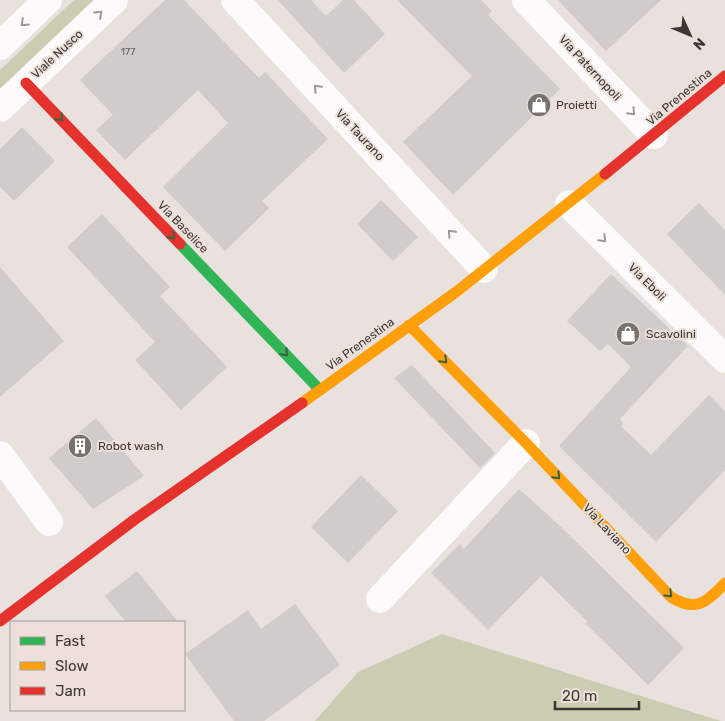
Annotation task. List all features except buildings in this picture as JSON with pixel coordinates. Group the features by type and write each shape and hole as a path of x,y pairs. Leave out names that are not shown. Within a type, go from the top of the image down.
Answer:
{"main road":[{"name":"Via Prenestina","path":"0,621 109,538 320,390 484,269 569,204 725,76"},
{"name":"Via Baselice","path":"26,83 320,390"},
{"name":"Via Laviano","path":"409,325 526,443 671,597 678,602 694,606 707,600 725,583"}],"street":[{"path":"0,46 48,0"},
{"name":"Viale Nusco","path":"0,108 114,0"},
{"name":"Via Taurano","path":"235,0 484,269"},
{"name":"Via Paternopoli","path":"526,0 654,135"},
{"name":"Via Eboli","path":"569,204 725,359"},
{"path":"380,599 526,443"},
{"path":"0,455 49,522"}],"green space":[{"path":"74,0 100,0 0,95 0,70"},
{"path":"442,634 721,721 315,721 358,672"}],"traffic: fast":[{"path":"180,244 320,390"}],"traffic: slow":[{"path":"302,403 456,292 605,174"},
{"path":"409,325 526,443 671,597 680,602 694,605 707,600 725,583"}],"traffic: jam":[{"path":"605,174 725,76"},
{"path":"26,83 180,244"},
{"path":"0,621 134,520 302,403"}],"place":[{"name":"Proietti","path":"539,105"},
{"name":"Scavolini","path":"628,334"},
{"name":"Robot wash","path":"80,446"}]}
